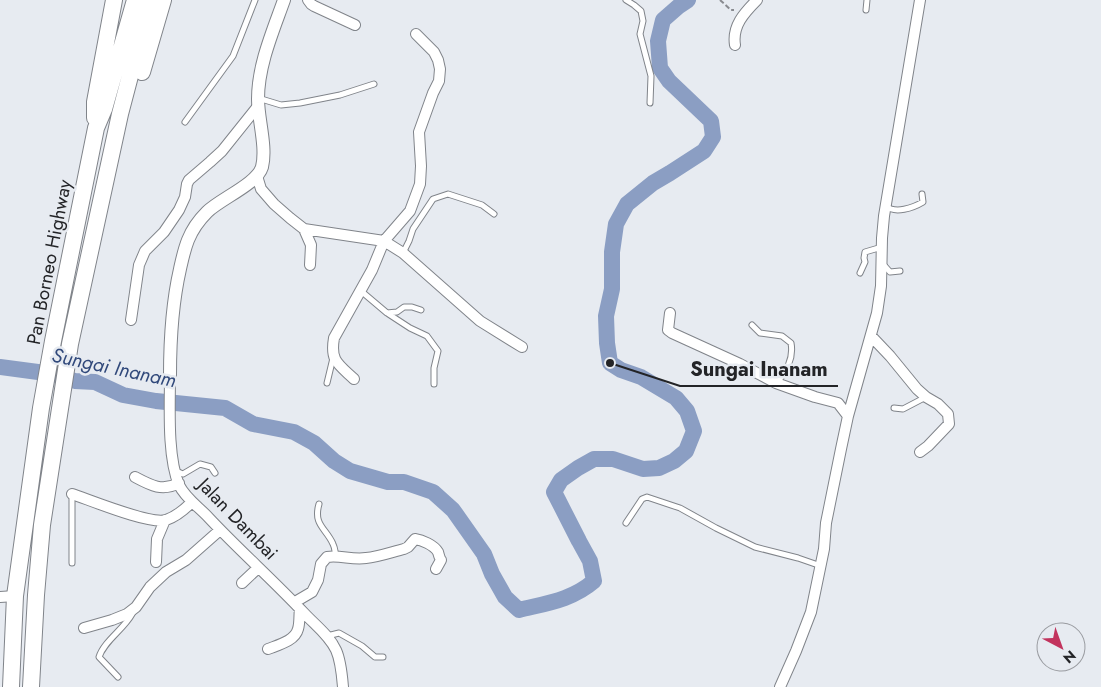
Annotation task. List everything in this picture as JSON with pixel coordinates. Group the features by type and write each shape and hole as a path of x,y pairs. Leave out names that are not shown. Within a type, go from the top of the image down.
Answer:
{"highway":[{"path":"96,128 95,102 114,0"},
{"name":"Pan Borneo Highway","path":"31,687 42,525 70,344 135,0"},
{"name":"Pan Borneo Highway","path":"11,687 8,597 53,341 96,128 114,115 150,0"},
{"path":"114,115 135,96 163,0"}],"street":[{"path":"284,0 261,70 258,102 262,142 262,167 257,176 262,189 274,204 304,229 311,245 310,265"},
{"path":"308,0 314,6 355,25"},
{"path":"734,45 738,23 744,12 757,0"},
{"path":"780,687 811,612 824,548 826,522 848,416 878,314 886,206 920,0"},
{"path":"354,378 333,358 332,346 334,338 372,270 384,241 410,211 420,184 419,132 439,81 440,69 438,60 428,45 416,34"},
{"path":"131,320 139,265 145,251 164,232 179,210 185,197 189,180 222,151 258,102"},
{"name":"Jalan Dambai","path":"257,176 208,212 194,228 184,250 177,283 170,341 170,426 175,470 183,492 192,502 317,625 336,648 343,687"},
{"path":"304,229 384,241 403,252 480,321 522,347"},
{"path":"670,313 668,330 672,333 740,364 776,383 816,398 838,403 848,416"},
{"path":"871,336 917,389 938,404 948,414 949,424 920,452"},
{"path":"135,477 155,487 172,486 179,483"},
{"path":"72,494 152,520 165,520 184,510 192,502"},
{"path":"156,562 157,539 165,520"},
{"path":"84,628 127,614 136,607 150,587 166,572 186,560 220,530"},
{"path":"268,649 292,638 298,631 297,606 312,592 318,580 322,564 327,557 366,558 404,549 415,539 419,539 432,546 438,552 441,560 436,569"},
{"path":"242,583 258,568"}],"lane":[{"path":"186,122 233,56 255,0"},
{"path":"626,0 634,4 641,11 644,22 640,34 651,76 650,103"},
{"path":"866,10 867,0"},
{"path":"258,102 281,105 300,103 340,95 374,84"},
{"path":"403,252 409,241 412,229 433,199 448,194 482,205 494,214"},
{"path":"886,206 889,209 898,210 918,205 923,202 922,194"},
{"path":"860,273 865,262 865,252 882,246"},
{"path":"882,262 890,272 900,271"},
{"path":"360,291 387,313 410,328 427,336 438,351 434,368 434,384"},
{"path":"387,313 397,312 404,307 421,310"},
{"path":"752,325 760,333 782,336 790,343 792,349 791,359 786,372 776,383"},
{"path":"326,383 333,358"},
{"path":"894,408 903,409 926,397"},
{"path":"175,470 183,474 200,464 211,467 215,473"},
{"path":"72,494 72,563"},
{"path":"626,523 642,499 647,497 680,508 755,547 821,566"},
{"path":"319,504 317,512 321,527 334,545 336,556"},
{"path":"118,677 99,657 136,607"},
{"path":"326,636 339,633 362,646 375,657 383,657"}],"path":[{"path":"720,0 731,10"}],"waterway":[{"name":"Sungai Inanam","path":"0,367 53,374 75,381 95,382 123,395 156,401 225,408 253,424 294,432 314,443 334,461 350,471 388,482 404,482 433,492 453,510 484,554 492,574 505,597 519,610 559,600 577,593 594,581 590,561 554,492 561,480 594,459 613,459 643,469 659,468 674,461 686,451 694,431 687,411 676,398 641,377 621,370 610,363 606,316 612,289 612,252 616,224 627,204 653,183 704,151 713,137 711,121 669,81 660,68 658,41 663,20 688,0"}],"place":[{"name":"Sungai Inanam","path":"610,363"}]}
